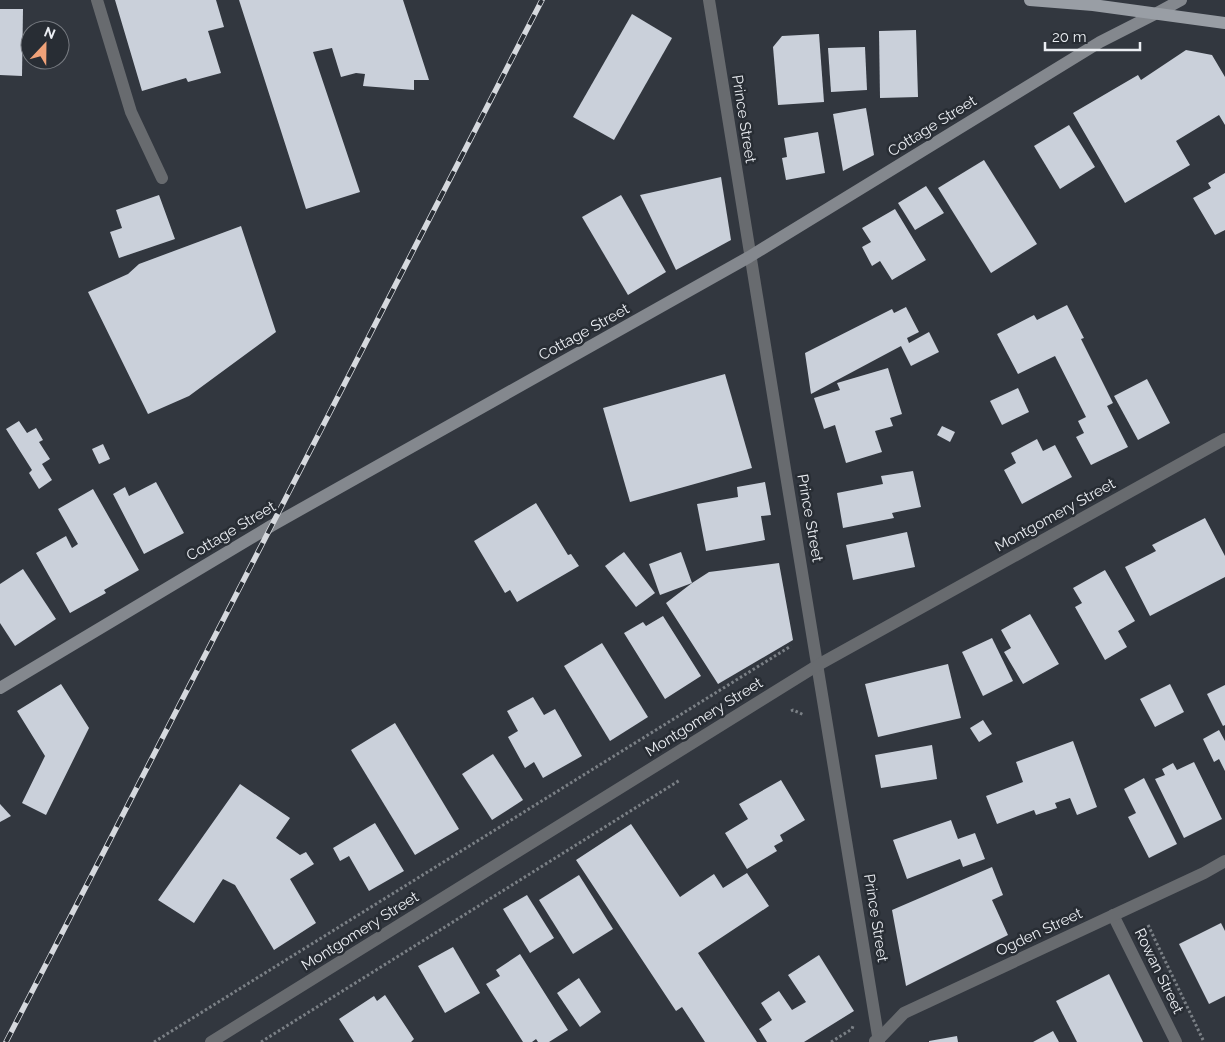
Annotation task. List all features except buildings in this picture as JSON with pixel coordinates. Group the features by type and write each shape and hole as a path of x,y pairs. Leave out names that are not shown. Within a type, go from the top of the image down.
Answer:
{"main road":[{"path":"1030,0 1093,2 1225,23"}],"street":[{"path":"97,0 130,112 162,178"},
{"name":"Prince Street","path":"709,0 749,257 818,665 877,1041"},
{"name":"Cottage Street","path":"0,688 271,526 749,257 1100,42 1181,0"},
{"name":"Montgomery Street","path":"211,1042 818,665 1225,439"},
{"name":"Ogden Street","path":"877,1041 904,1013 1204,873 1225,861"},
{"name":"Rowan Street","path":"1113,915 1176,1042"}],"path":[{"path":"154,1042 796,643"},
{"path":"785,715 793,710 804,714 805,724"},
{"path":"260,1042 683,778"},
{"path":"1156,921 1148,925 1204,1042"},
{"path":"832,1042 852,1029 855,1022"}],"railway":[{"path":"6,1042 542,0"}]}
